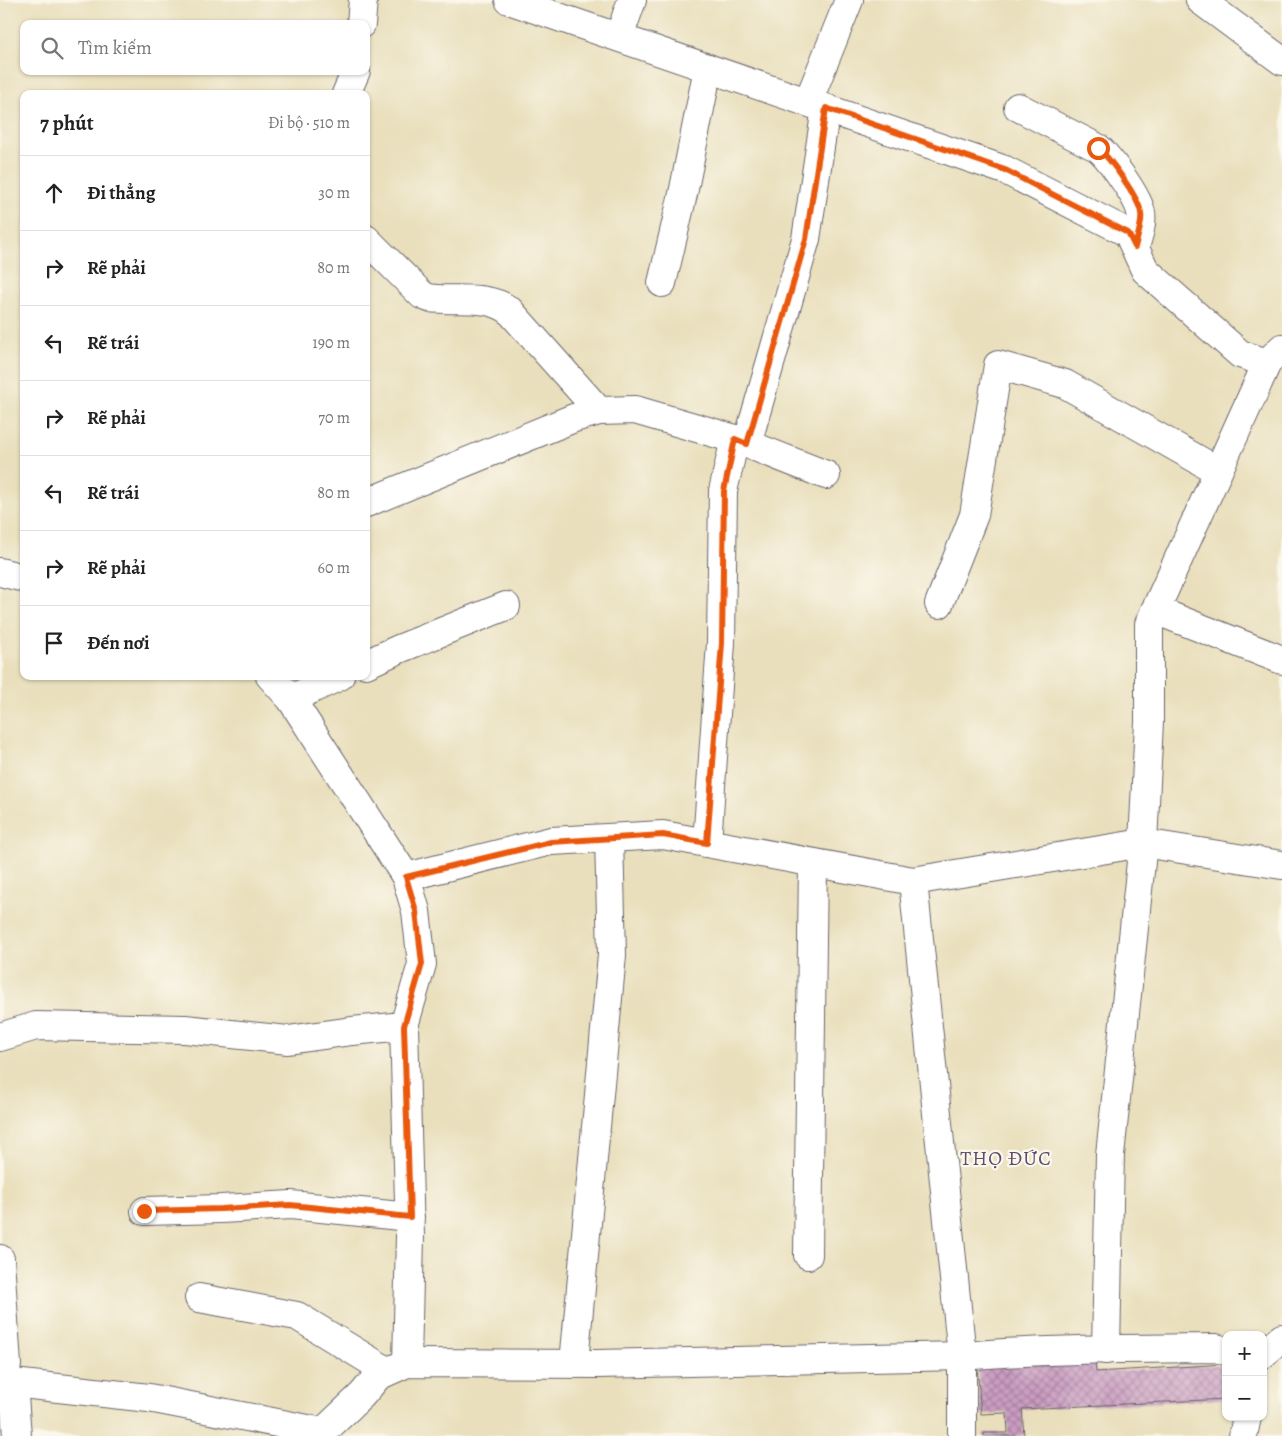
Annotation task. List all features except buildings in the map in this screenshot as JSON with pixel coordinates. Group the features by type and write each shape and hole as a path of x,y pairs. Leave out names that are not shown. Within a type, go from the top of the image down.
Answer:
{"street":[{"path":"360,20 363,0"},
{"path":"509,0 1005,170 1128,233 1145,270 1240,354 1276,357 1218,471 1149,624 1149,722 1142,843 1110,1155 1106,1350"},
{"path":"618,37 632,0"},
{"path":"707,843 722,643 724,491 806,239 817,105 849,0"},
{"path":"1200,0 1282,60"},
{"path":"662,283 683,194 708,68"},
{"path":"348,90 354,75"},
{"path":"1018,107 1098,148 1108,158 1138,203 1142,213 1135,247"},
{"path":"370,244 422,295 429,298 490,300 501,304 509,310 599,411"},
{"path":"939,604 974,515 998,365 1065,384 1218,471"},
{"path":"370,500 574,418 599,411 635,410 741,442 826,476"},
{"path":"0,572 20,577"},
{"path":"370,662 506,606"},
{"path":"1155,610 1282,660"},
{"path":"274,680 291,698 406,877 416,911 422,964 404,1026 410,1217 397,1367"},
{"path":"291,698 331,680"},
{"path":"406,877 551,842 663,835 913,881 1142,843 1282,865"},
{"path":"574,1363 612,955 609,838"},
{"path":"808,1255 813,863"},
{"path":"913,881 962,1356 962,1436"},
{"path":"0,1037 36,1026 185,1029 288,1040 404,1026"},
{"path":"144,1211 290,1205 410,1217"},
{"path":"0,1259 7,1365 4,1387 17,1436"},
{"path":"199,1298 297,1316 397,1367"},
{"path":"1267,1351 1282,1338"},
{"path":"4,1387 149,1398 322,1434 362,1395 378,1376 397,1367 962,1356 1010,1352 1222,1349"},
{"path":"1243,1436 1247,1421"}],"district":[{"name":"THỌ ĐỨC","path":"1006,1158"}],"route":[{"path":"144,1211 290,1205 410,1217 404,1026 422,964 416,911 406,877 551,842 663,835 707,843 722,643 724,485 735,439 747,444 806,239 826,108 1005,170 1128,233 1135,247 1142,213 1138,203 1108,158 1098,148"}]}
